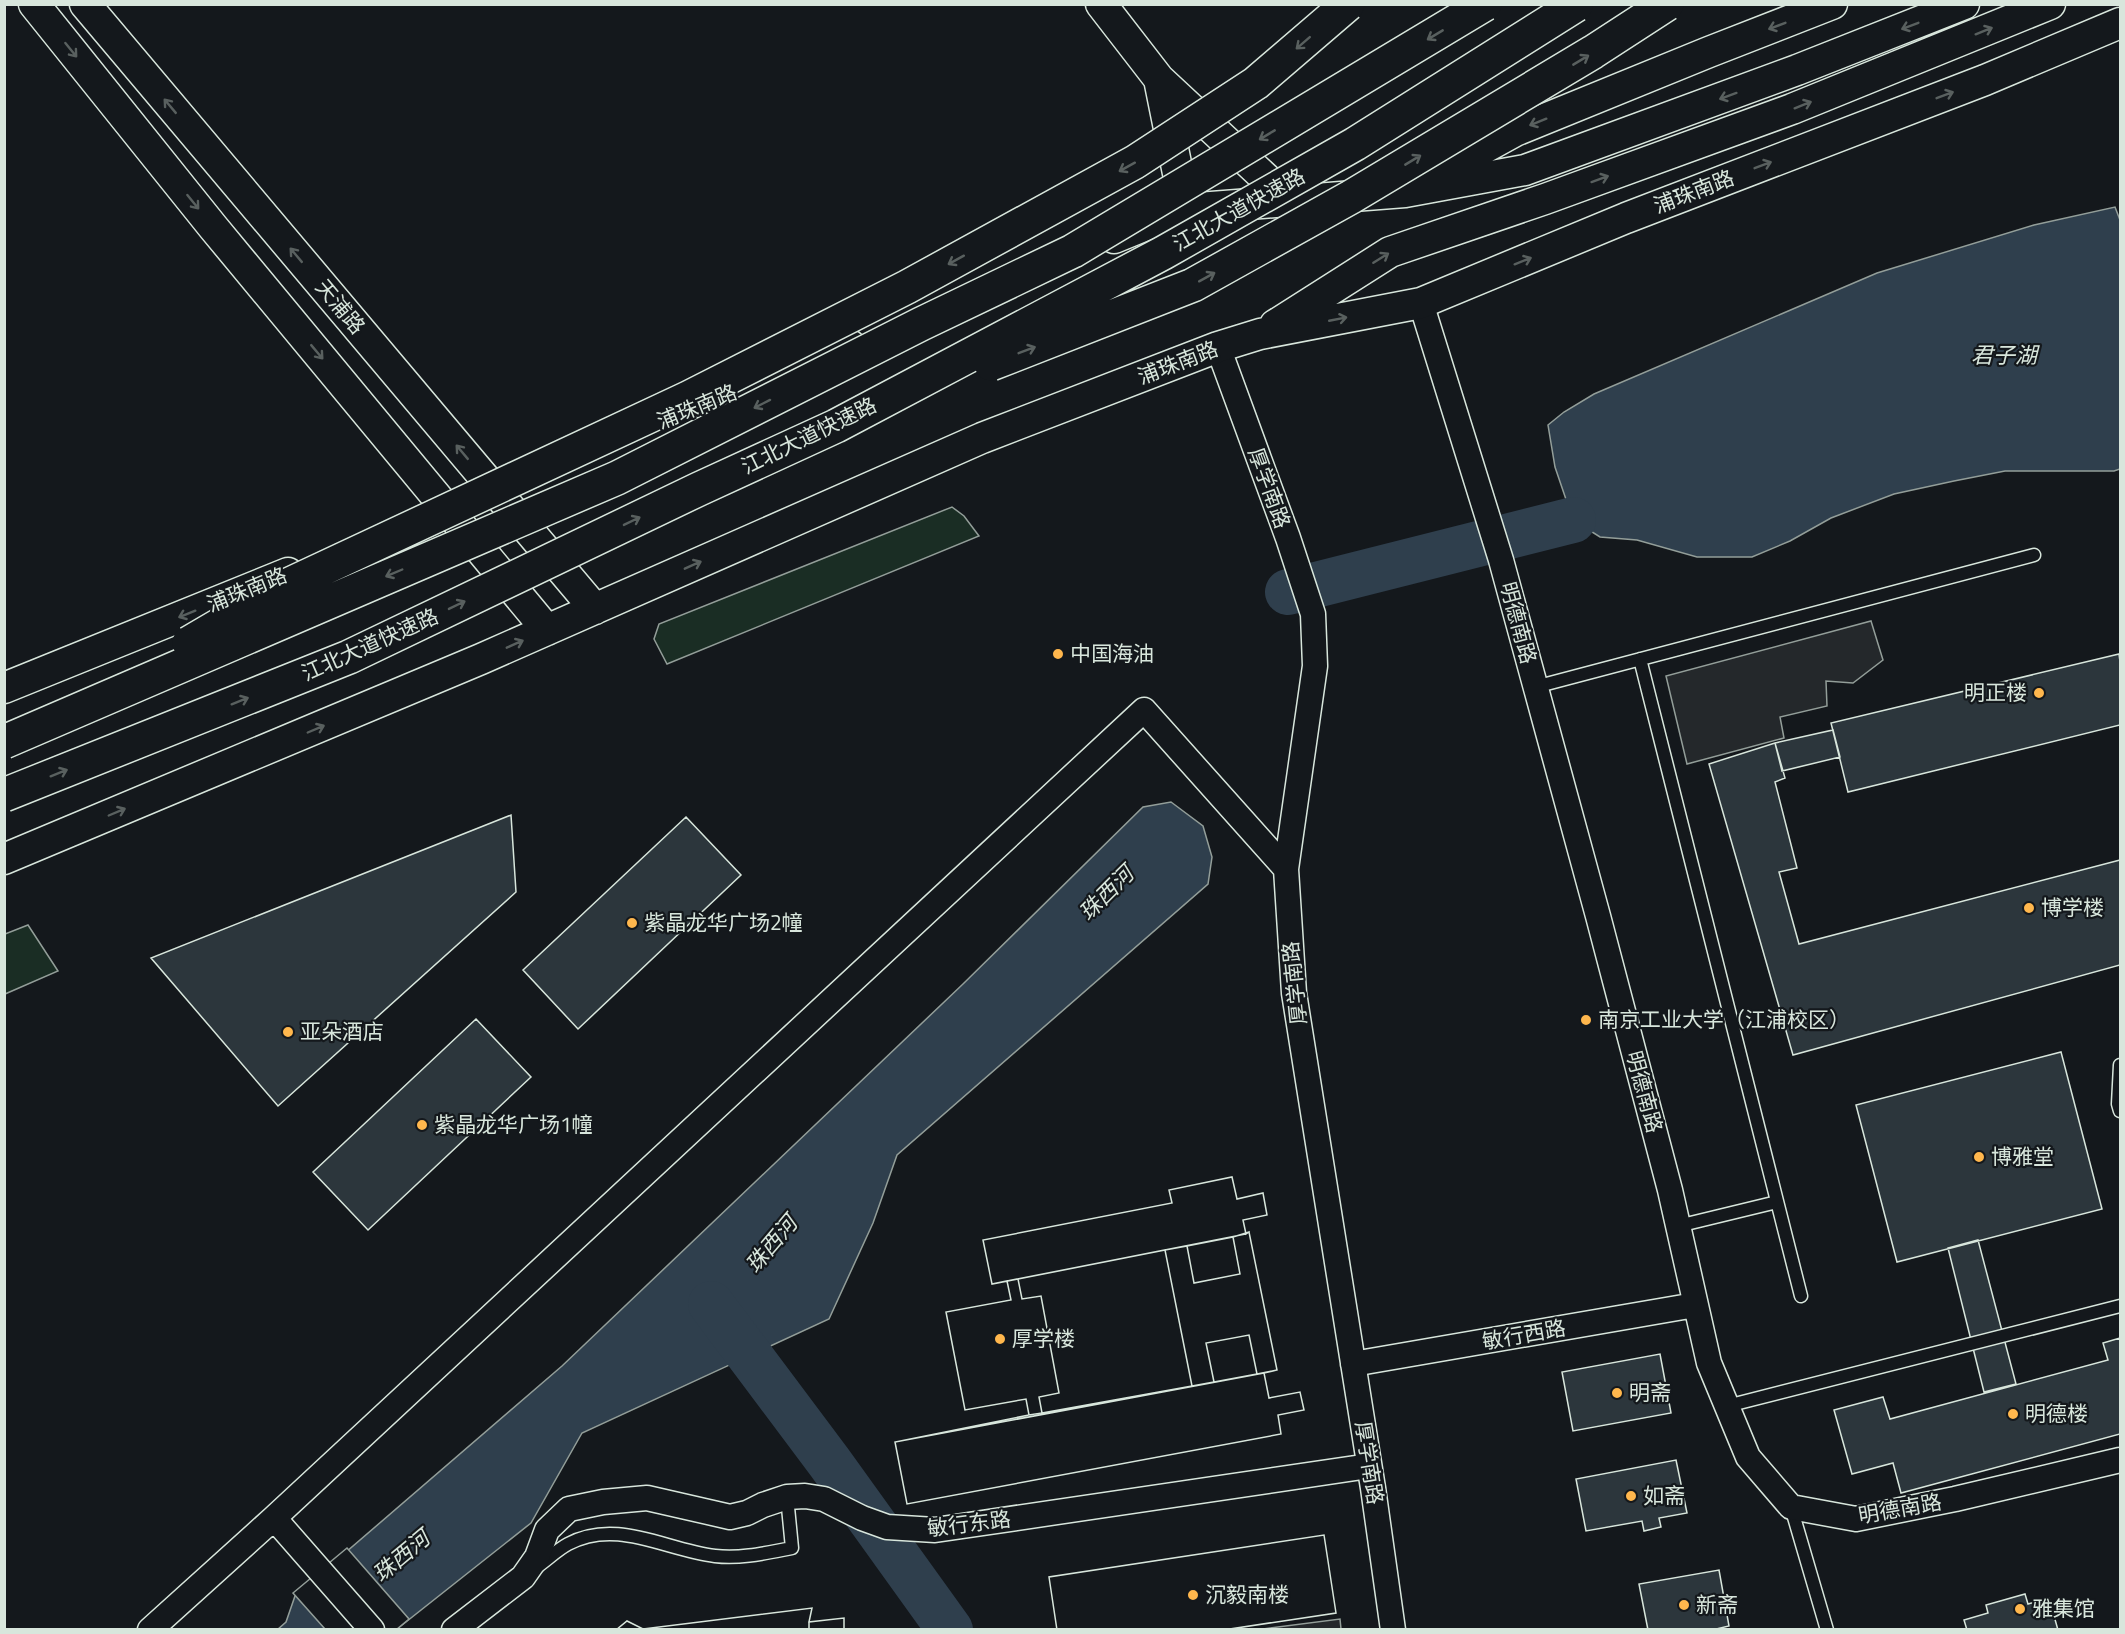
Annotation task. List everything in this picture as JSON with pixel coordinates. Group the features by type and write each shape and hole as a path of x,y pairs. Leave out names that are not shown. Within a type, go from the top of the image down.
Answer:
{"highway":[{"path":"56,721 288,585 688,398 907,287 1135,162 1257,83 1348,4"},
{"path":"4,742 617,478 921,324 1073,251 1485,4"},
{"path":"836,426 1193,285 1361,191 1593,52 1667,4"},
{"name":"江北大道快速路","path":"4,795 349,657 836,426 1152,259 1355,144 1576,5"}],"street":[{"path":"34,4 213,227 547,630"},
{"name":"天浦路","path":"85,4 595,609"},
{"path":"1101,4 1159,79 1290,201"},
{"name":"浦珠南路","path":"1405,192 1515,131 1832,4"},
{"name":"浦珠南路","path":"4,687 1185,209 1405,192 1525,170 1797,70 1964,4"},
{"name":"浦珠南路","path":"1260,334 1390,252 1545,199 1781,113 2050,4"},
{"name":"浦珠南路","path":"4,859 547,630 982,438 1218,347 1260,334 1421,303 1626,218 1985,80 2121,23"},
{"path":"1159,79 1185,209"},
{"name":"明德南路","path":"1421,303 1501,560 1598,916 1678,1226 1709,1363 1748,1457 1791,1507 1856,1519 1955,1499 2121,1460"},
{"name":"厚学南路","path":"1218,347 1313,614 1315,666 1286,869 1294,993 1393,1629"},
{"path":"150,1629 274,1518 1144,710 1286,869"},
{"name":"敏行西路","path":"1353,1364 1695,1305"},
{"name":"敏行东路","path":"454,1629 523,1577 537,1557 547,1530 569,1509 603,1502 647,1498 730,1517 747,1513 787,1497 805,1496 824,1499 862,1518 887,1527 935,1530 1369,1466"},
{"path":"274,1518 372,1629"}],"lane":[{"path":"1535,687 2034,555"},
{"path":"1640,660 1801,1296"},
{"path":"2121,1065 2118,1104 2121,1112"},
{"path":"1678,1226 1777,1202"},
{"path":"1727,1406 2121,1306"},
{"path":"523,1577 568,1544 593,1534 623,1533 713,1556 741,1558 792,1548 787,1497"},
{"path":"1791,1507 1827,1629"}],"green space":[{"path":"952,507 964,516 979,536 667,664 654,639 659,624"},
{"path":"28,925 58,971 5,994 5,934"}],"shaded area":[{"path":"1871,621 1883,660 1853,683 1826,681 1827,706 1780,717 1784,738 1687,764 1666,676"},
{"path":"1340,1619 1341,1629 1263,1629"}],"water":[{"name":"君子湖","path":"2115,207 2120,220 2120,469 2114,471 2005,471 1894,494 1831,518 1790,541 1752,557 1697,557 1637,540 1600,537 1573,520 1555,467 1548,425 1564,412 1594,394 1877,273 2034,225"},
{"name":"珠西河","path":"1171,802 1203,826 1212,857 1208,884 897,1155 873,1223 829,1319 582,1433 531,1523 397,1629 277,1630 286,1622 295,1596 562,1366 963,984 1143,807"}],"pier":[{"path":"347,1548 409,1619 397,1629 325,1629 293,1593"}],"building":[{"name":"明正楼","path":"2119,654 2120,725 1848,792 1831,723"},
{"path":"1833,730 1840,757 1782,771 1775,743"},
{"name":"博学楼","path":"1775,743 1785,778 1775,782 1797,868 1779,872 1799,944 2120,860 2120,965 1793,1055 1709,764"},
{"name":"亚朵酒店","path":"511,815 516,892 278,1106 151,958"},
{"name":"紫晶龙华广场2幢","path":"686,817 741,875 578,1029 523,970"},
{"name":"紫晶龙华广场1幢","path":"476,1019 531,1077 368,1230 313,1172"},
{"name":"博雅堂","path":"2061,1052 2102,1209 1897,1262 1856,1105"},
{"name":"厚学楼","path":"1232,1177 1237,1199 1263,1193 1267,1215 1243,1220 1246,1234 1249,1232 1277,1370 1264,1373 1269,1398 1300,1392 1304,1410 1278,1415 1281,1434 907,1504 895,1442 1029,1415 1026,1399 965,1410 946,1312 1011,1300 1007,1281 992,1284 983,1240 1172,1203 1169,1190","holes":["1233,1237 1240,1274 1194,1283 1187,1246","1165,1250 1192,1386 1042,1413 1039,1397 1059,1393 1041,1296 1022,1299 1018,1279","1249,1335 1257,1374 1214,1382 1206,1343"]},
{"path":"1232,1177 1237,1199 1263,1193 1267,1215 1243,1220 1246,1234 992,1284 983,1240 1172,1203 1169,1190"},
{"path":"1249,1232 1277,1370 1257,1374 1249,1335 1206,1343 1214,1382 1192,1386 1165,1250 1187,1246 1194,1283 1240,1274 1233,1237"},
{"path":"1978,1240 2016,1384 1984,1392 1948,1248"},
{"path":"1018,1279 1022,1299 1041,1296 1059,1393 1039,1397 1042,1413 1029,1415 1026,1399 965,1410 946,1312 1011,1300 1007,1281"},
{"name":"明德楼","path":"2120,1338 2120,1434 1901,1493 1893,1463 1852,1474 1834,1410 1883,1397 1890,1419 2108,1360 2103,1343"},
{"name":"明斋","path":"1660,1354 1671,1413 1573,1431 1562,1372"},
{"name":"厚学楼","path":"1264,1373 1269,1398 1300,1392 1304,1410 1278,1415 1281,1434 907,1504 895,1442"},
{"name":"如斋","path":"1676,1460 1687,1513 1659,1518 1661,1527 1644,1531 1642,1521 1586,1531 1576,1479"},
{"name":"沉毅南楼","path":"1324,1535 1336,1613 1223,1630 1057,1630 1049,1577"},
{"name":"沉毅南楼","path":"1324,1535 1336,1613 1223,1630 1057,1630 1049,1577"},
{"name":"新斋","path":"1719,1570 1729,1626 1712,1630 1648,1630 1639,1584"},
{"name":"雅集馆","path":"2025,1594 2028,1604 2049,1598 2058,1630 1967,1630 1964,1620 1988,1613 1986,1605"},
{"path":"812,1608 809,1622 844,1618 844,1630 616,1630 627,1621 643,1629"},
{"path":"812,1608 809,1630 616,1630 627,1621 643,1629"},
{"path":"844,1618 844,1630 809,1630 809,1622"}],"waterway":[{"path":"1288,592 1573,520"},
{"path":"711,1304 830,1463 950,1630"}],"place":[{"name":"中国海油","path":"1058,654"},
{"name":"明正楼","path":"2039,693"},
{"name":"博学楼","path":"2029,908"},
{"name":"紫晶龙华广场2幢","path":"632,923"},
{"name":"南京工业大学（江浦校区）","path":"1586,1020"},
{"name":"亚朵酒店","path":"288,1032"},
{"name":"紫晶龙华广场1幢","path":"422,1125"},
{"name":"博雅堂","path":"1979,1157"},
{"name":"厚学楼","path":"1000,1339"},
{"name":"明斋","path":"1617,1393"},
{"name":"明德楼","path":"2013,1414"},
{"name":"如斋","path":"1631,1496"},
{"name":"沉毅南楼","path":"1193,1595"},
{"name":"新斋","path":"1684,1605"},
{"name":"雅集馆","path":"2020,1609"}]}
